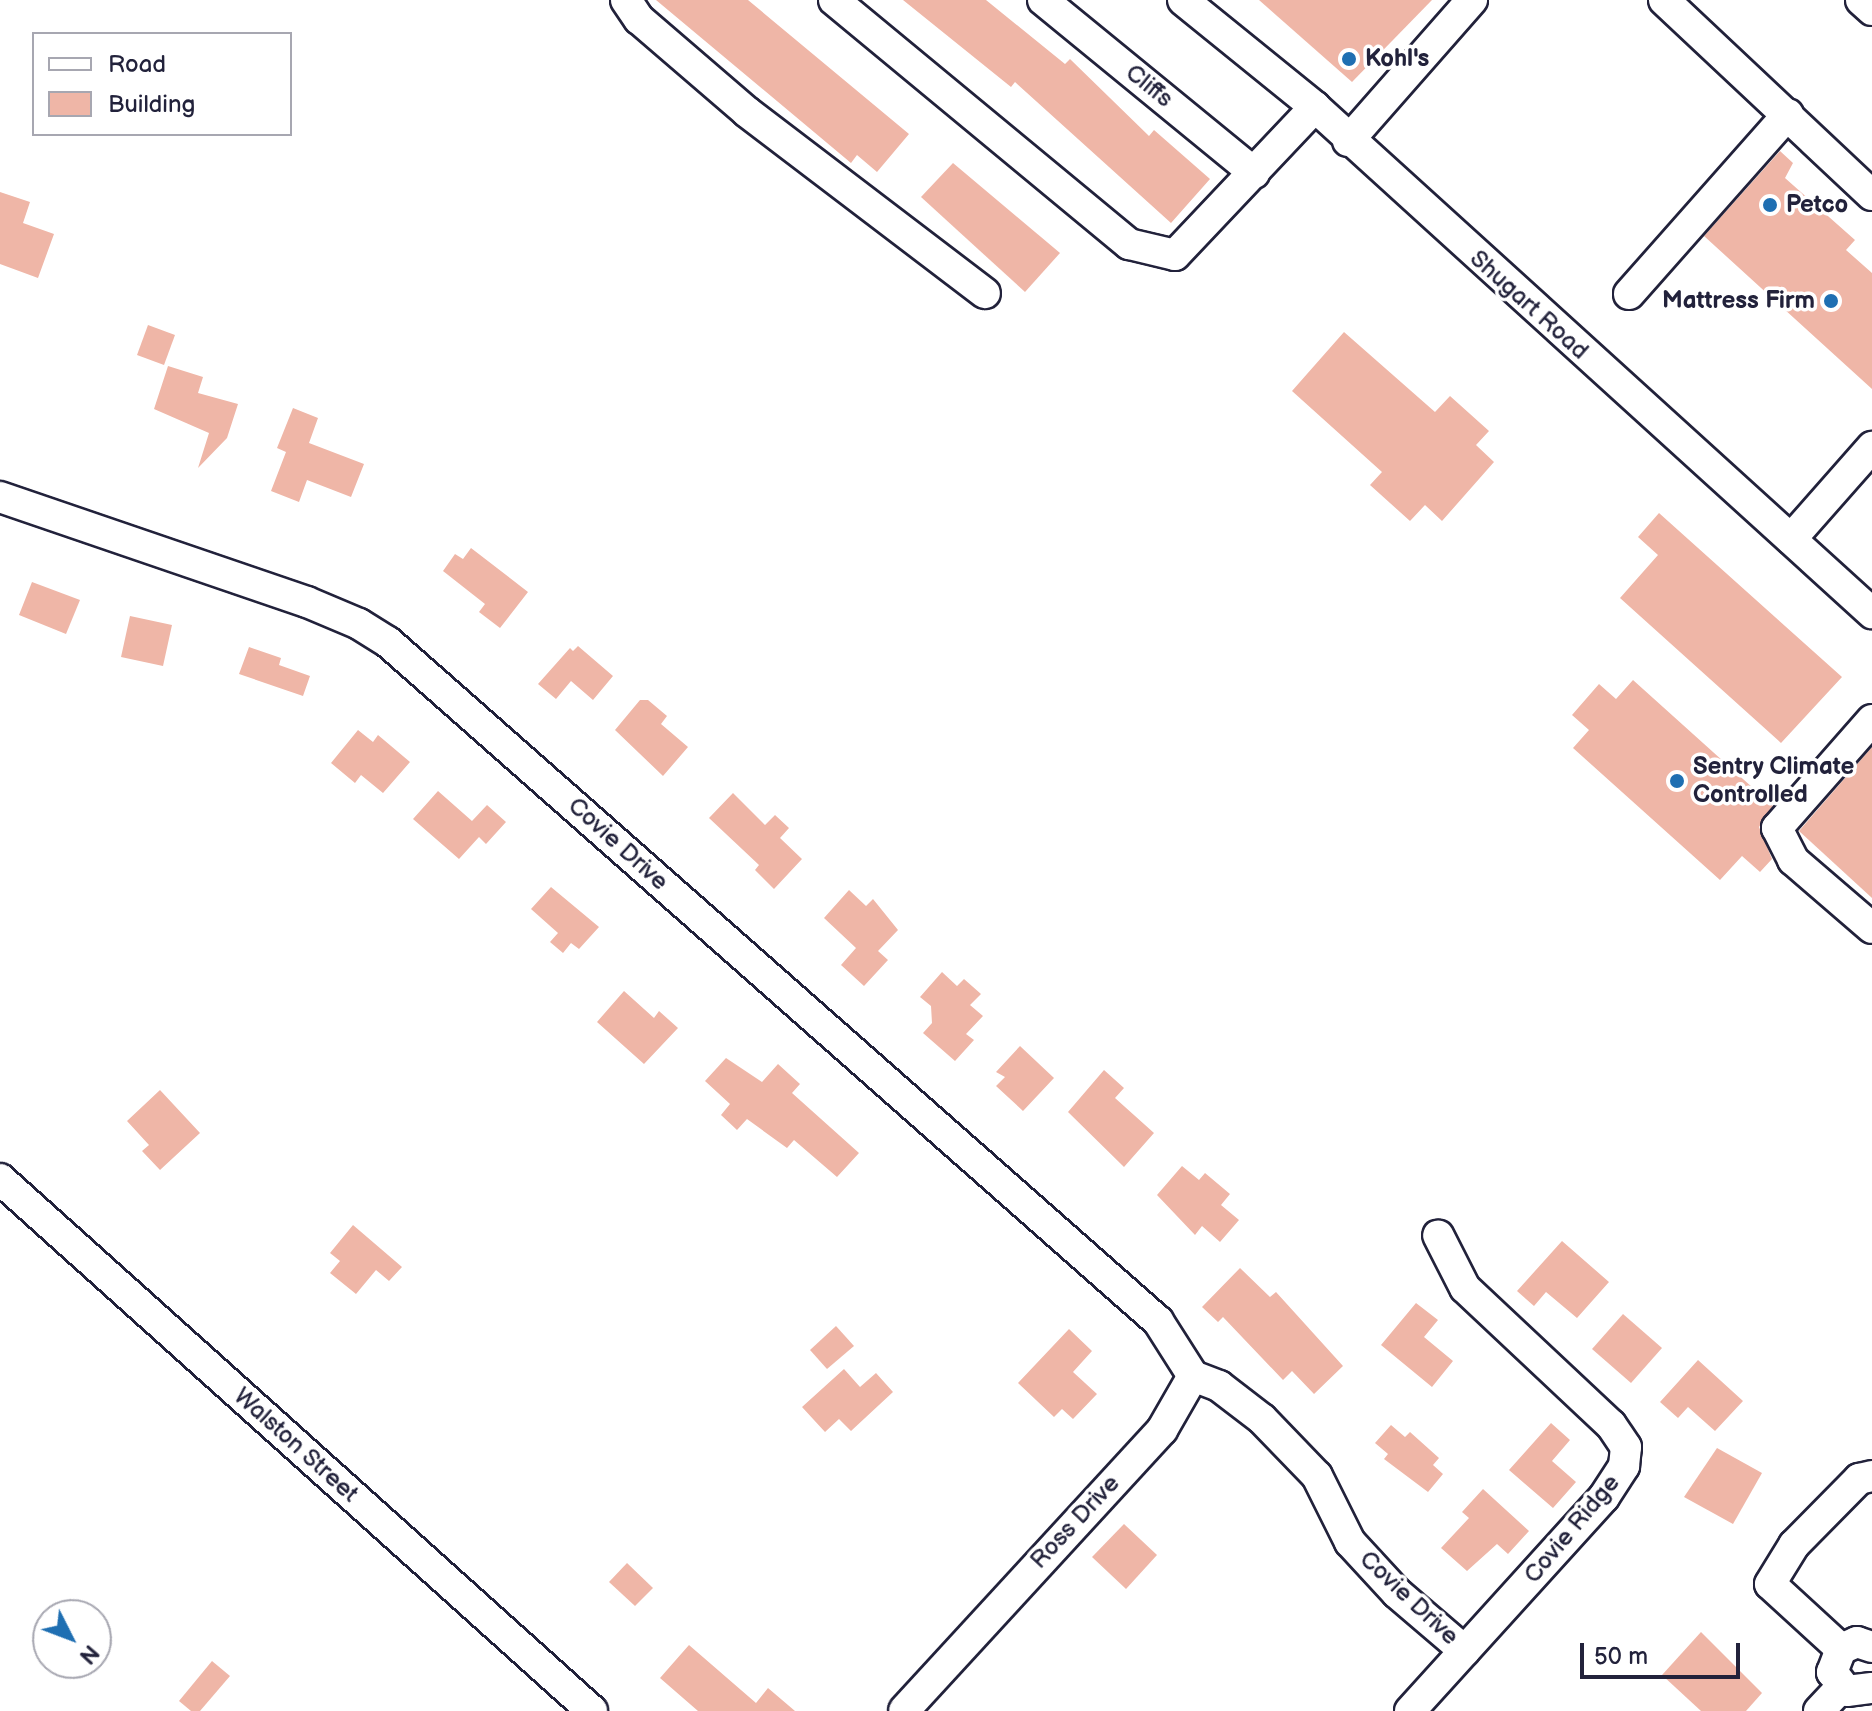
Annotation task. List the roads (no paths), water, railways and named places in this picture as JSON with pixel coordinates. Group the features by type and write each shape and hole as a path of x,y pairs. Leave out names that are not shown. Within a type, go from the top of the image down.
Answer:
{"street":[{"path":"626,0 639,19 747,112 985,293"},
{"path":"834,0 1129,244 1175,255 1315,107"},
{"name":"Cliffs","path":"1043,0 1254,173"},
{"name":"Shugart Road","path":"1183,0 1315,107 1348,141 1872,613"},
{"path":"1348,141 1472,0"},
{"path":"1664,0 1872,195"},
{"path":"1861,0 1872,10"},
{"path":"1629,294 1788,114"},
{"path":"1791,539 1872,447"},
{"name":"Covie Drive","path":"0,497 307,602 388,642 1158,1321 1193,1376 1219,1386 1262,1419 1317,1476 1350,1542 1397,1593 1465,1651"},
{"path":"1872,720 1777,828 1793,860 1872,928"},
{"name":"Walston Street","path":"0,1179 592,1711"},
{"name":"Covie Ridge","path":"1410,1711 1604,1497 1624,1466 1626,1447 1611,1425 1465,1288 1449,1265 1438,1235"},
{"name":"Ross Drive","path":"904,1711 1162,1430 1193,1376"},
{"path":"1841,1649 1770,1584 1794,1545 1859,1479 1872,1476"},
{"path":"1872,1647 1857,1642 1841,1649 1832,1663 1841,1687 1855,1693 1872,1688"},
{"path":"1819,1711 1841,1687"}],"place":[{"name":"Kohl's","path":"1349,59"},
{"name":"Petco","path":"1770,205"},
{"name":"Mattress Firm","path":"1831,301"},
{"name":"Sentry Climate Controlled","path":"1677,781"}]}
